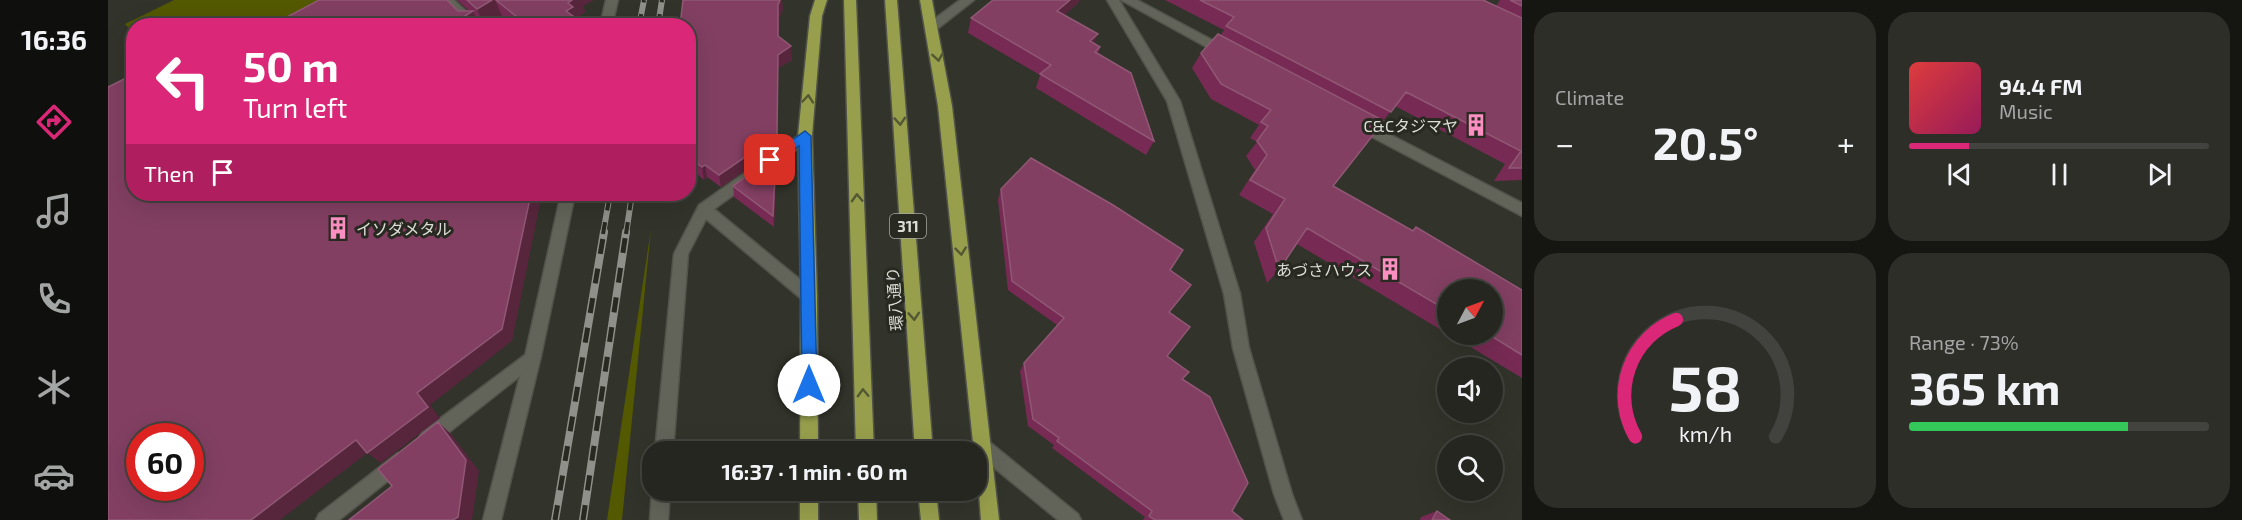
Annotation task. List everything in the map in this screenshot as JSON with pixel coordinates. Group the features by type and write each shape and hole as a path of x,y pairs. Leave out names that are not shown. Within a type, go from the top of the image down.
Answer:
{"main road":[{"path":"809,441 809,296 805,136 816,16 821,0"},
{"name":"環八通り","path":"850,0 865,441"},
{"name":"環八通り","path":"891,0 923,441"},
{"path":"926,0 933,26 945,106 980,441"},
{"path":"987,495 990,520"},
{"path":"809,501 809,520"},
{"path":"867,501 868,520"},
{"path":"928,501 930,520"}],"street":[{"path":"446,0 467,18"},
{"path":"608,18 612,0"},
{"path":"933,26 968,0"},
{"path":"1113,0 1173,101 1232,294 1241,348 1283,494 1293,520"},
{"path":"1127,0 1242,61"},
{"path":"1346,116 1522,210"},
{"path":"665,441 681,254 704,208 805,136"},
{"path":"492,520 533,356 566,201"},
{"path":"704,208 809,296"},
{"path":"325,520 533,356"},
{"path":"987,451 1072,520"},
{"path":"659,520 660,501"}],"shaded area":[{"path":"174,0 356,0 323,18 137,18"},
{"path":"651,229 622,520 607,520"}],"building":[{"path":"319,0 447,0 458,11 473,11 462,18 285,18"},
{"path":"467,0 492,0 477,9"},
{"path":"496,0 572,0 568,3 573,7 566,11 573,16 571,18 518,18"},
{"path":"683,0 780,0 778,36 791,46 778,55 777,135 719,175 705,165 702,167 696,162 696,18 681,18"},
{"path":"993,0 1070,0 1057,11 1098,34 1090,41 1100,47 1095,52 1131,73 1154,141 1040,74 1051,65 971,18"},
{"path":"1200,0 1483,0 1522,18 1522,168 1509,168 1521,151 1406,92 1391,112 1226,26 1234,17"},
{"path":"1510,0 1522,0 1522,6"},
{"path":"1218,34 1384,121 1333,186 1413,231 1416,227 1522,290 1522,355 1503,343 1503,279 1437,279 1437,305 1307,228 1279,270 1266,228 1285,199 1250,180 1267,155 1257,141 1268,126 1261,122 1271,110 1221,84 1201,53"},
{"path":"126,78 126,201 529,201 502,329 417,393 428,407 367,453 356,440 251,520 108,520 108,87"},
{"path":"776,155 773,216 733,186"},
{"path":"1031,158 1113,205 1183,250 1170,270 1191,285 1169,312 1190,327 1167,356 1189,372 1182,379 1210,397 1248,483 1232,511 1243,520 1155,520 1149,516 1152,511 1057,441 1059,438 1033,419 1024,363 1064,318 1012,281 1001,189"},
{"path":"438,422 466,460 458,517 453,520 349,520 392,486 378,469"},
{"path":"1437,511 1450,520 1432,520"}],"railway":[{"path":"641,18 644,0"},
{"path":"659,18 662,0"},
{"path":"603,234 609,201"},
{"path":"626,234 631,201"},
{"path":"555,520 604,232"},
{"path":"583,520 626,232"}],"place":[{"name":"C&Cタジマヤ","path":"1476,125"},
{"name":"イソダメタル","path":"338,228"},
{"name":"あづさハウス","path":"1390,269"}],"route":[{"path":"770,160 805,136 809,385"}]}
